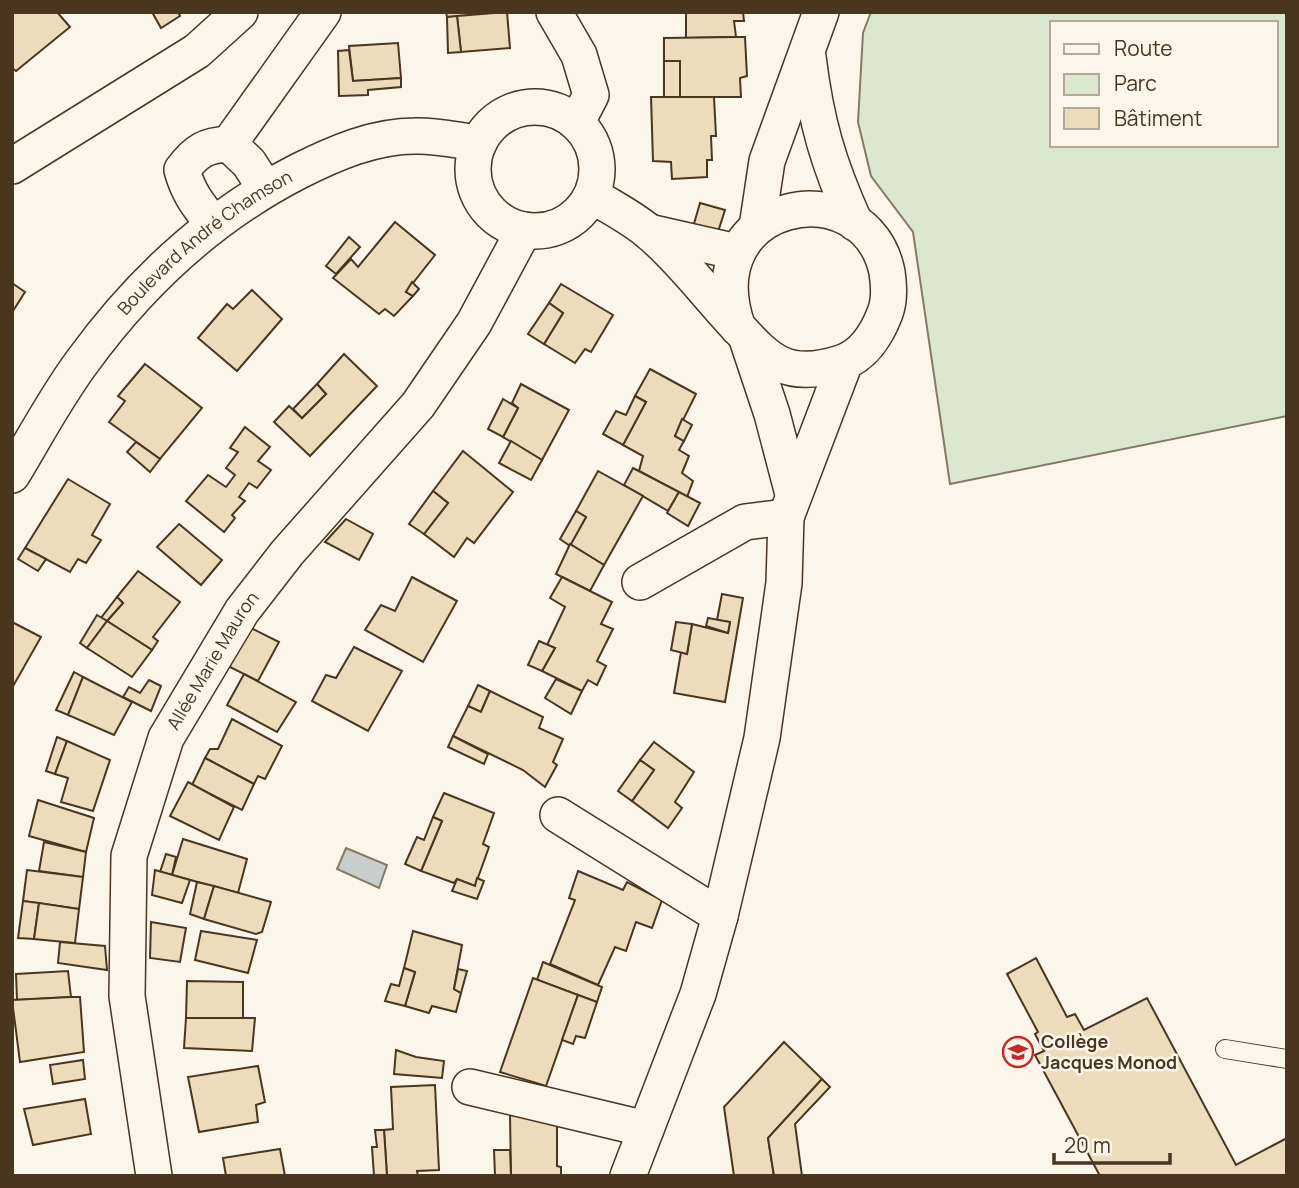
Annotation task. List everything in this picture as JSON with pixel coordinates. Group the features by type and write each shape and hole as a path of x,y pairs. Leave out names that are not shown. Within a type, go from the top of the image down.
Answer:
{"street":[{"path":"12,166 197,51 240,12"},
{"path":"229,144 323,12"},
{"path":"554,12 579,55 591,95 577,122"},
{"path":"628,1176 698,994 720,916 762,738 784,583 790,505 772,414 729,303 729,276 747,239 767,161 821,12"},
{"path":"807,54 814,105 829,164 855,223"},
{"path":"542,107 560,112 577,122 589,138 596,157 597,176 592,195 580,212 564,225 544,231 524,230 506,224 491,213 480,198 474,179 473,161 479,143 490,127 505,115 523,108 542,107"},
{"name":"Boulevard André Chamson","path":"12,475 82,363 140,289 184,246 214,223 265,188 322,159 364,143 415,136 479,143"},
{"path":"214,223 195,203 182,170 193,154 209,145 229,144 249,163 265,188"},
{"path":"592,195 649,232 768,359 793,369 820,369 845,362 872,339 888,307 889,283 884,260 872,239 855,223 831,211 805,208 779,213 747,239 649,232"},
{"name":"Allée Marie Mauron","path":"154,1176 127,996 129,856 166,738 242,611 286,553 418,405 474,323 524,230"},
{"path":"640,582 745,522 790,505 845,362"},
{"path":"558,816 720,916"},
{"path":"470,1087 646,1129"}],"lane":[{"path":"1225,1049 1287,1059"}],"green space":[{"path":"871,12 1287,12 1287,416 950,484 913,232 871,176 858,122 863,33"}],"shaded area":[{"path":"346,848 387,865 379,888 337,869"}],"building":[{"path":"12,12 57,12 70,27 16,71 12,68"},
{"path":"152,12 178,12 180,16 161,28"},
{"path":"446,12 505,12 505,13 447,17"},
{"path":"507,12 510,48 461,52 457,16"},
{"path":"686,12 743,12 744,21 734,21 736,37 686,38"},
{"path":"457,16 461,52 448,53 447,17"},
{"path":"745,37 747,76 740,78 741,97 680,97 680,61 664,61 664,38"},
{"path":"398,43 401,78 353,81 349,46"},
{"path":"349,50 353,81 401,78 401,87 368,90 368,95 339,96 338,51"},
{"path":"664,61 680,61 680,97 664,98"},
{"path":"651,97 714,97 716,136 711,136 712,160 707,160 707,177 672,179 671,162 653,161"},
{"path":"700,203 725,210 717,235 693,227"},
{"path":"395,222 435,255 406,292 413,296 394,316 385,309 379,314 333,278 351,259 358,267"},
{"path":"349,237 360,247 336,274 326,266"},
{"path":"412,282 419,289 413,296 406,292"},
{"path":"12,283 25,292 13,311 12,310"},
{"path":"561,284 613,315 591,352 585,349 575,363 544,344 563,313 549,303"},
{"path":"252,290 282,319 237,371 198,338 227,304 233,309"},
{"path":"549,303 563,313 544,344 528,334"},
{"path":"344,354 377,386 310,456 274,422 289,406 302,418 326,394 317,384"},
{"path":"145,364 202,408 160,459 109,422 125,401 118,396"},
{"path":"650,369 696,394 675,436 684,441 679,450 689,456 682,473 693,481 687,497 639,471 643,456 623,445 646,402 635,396"},
{"path":"317,384 326,394 302,418 293,409"},
{"path":"521,384 569,410 542,460 503,437 518,408 512,403"},
{"path":"635,396 646,402 623,445 603,434 616,411 626,415"},
{"path":"503,399 518,408 503,437 488,429"},
{"path":"682,419 692,425 684,441 675,436"},
{"path":"245,427 270,447 258,461 271,470 257,488 249,483 239,497 245,501 232,515 235,518 224,532 186,501 208,475 226,487 235,475 226,468 238,452 230,448"},
{"path":"511,441 542,460 531,480 499,463"},
{"path":"136,442 160,459 150,472 127,452"},
{"path":"463,451 513,492 474,543 467,538 454,557 424,534 448,503 433,491"},
{"path":"633,468 679,492 668,511 624,485"},
{"path":"598,471 643,496 604,565 570,544 586,517 576,511"},
{"path":"68,479 110,504 92,535 101,540 86,563 78,559 70,572 25,548"},
{"path":"433,491 448,503 424,534 409,524"},
{"path":"679,492 700,503 688,526 667,513"},
{"path":"576,511 586,517 570,546 560,539"},
{"path":"346,519 373,534 359,560 325,542"},
{"path":"179,524 222,560 201,585 157,547"},
{"path":"570,544 604,565 590,591 556,574"},
{"path":"25,548 46,559 38,571 18,559"},
{"path":"138,571 180,602 153,637 158,641 152,650 107,621 123,603 117,597"},
{"path":"412,577 457,601 423,662 365,630 381,605 395,611"},
{"path":"562,577 612,602 601,624 613,629 597,661 606,666 597,685 588,680 582,691 542,671 555,648 547,645 565,607 550,598"},
{"path":"722,594 743,598 725,702 674,693 681,652 687,654 692,624 728,633 730,622 717,620"},
{"path":"117,597 123,603 107,621 101,618"},
{"path":"97,615 107,621 87,648 80,643"},
{"path":"708,618 730,622 728,633 706,626"},
{"path":"107,621 152,650 132,677 87,648"},
{"path":"12,622 41,637 12,688"},
{"path":"676,622 692,624 687,654 671,650"},
{"path":"251,628 279,642 258,681 226,665"},
{"path":"539,641 555,648 542,671 528,665"},
{"path":"354,647 402,671 368,731 312,701 326,675 336,678"},
{"path":"74,672 83,677 68,715 56,710"},
{"path":"244,674 296,702 277,732 227,705"},
{"path":"83,677 132,702 114,735 68,715"},
{"path":"556,679 582,691 571,714 545,698"},
{"path":"149,680 161,686 151,711 123,697 129,687 140,693"},
{"path":"478,685 490,691 481,712 468,706"},
{"path":"490,691 543,717 539,728 563,739 553,762 557,765 545,787 523,770 453,736 468,706 481,712"},
{"path":"232,719 282,746 265,779 258,776 254,784 205,758 210,749 218,749"},
{"path":"453,736 488,754 484,764 448,747"},
{"path":"57,737 67,741 55,774 46,771"},
{"path":"67,741 110,760 93,811 61,802 68,778 55,774"},
{"path":"654,742 694,772 675,802 682,808 668,828 632,801 654,770 640,760"},
{"path":"205,758 254,784 242,810 192,785"},
{"path":"640,760 654,770 632,801 618,791"},
{"path":"188,782 234,807 219,840 170,816"},
{"path":"444,793 494,813 483,844 489,847 475,886 457,879 454,883 421,871 442,821 433,817"},
{"path":"38,800 94,818 86,852 29,836"},
{"path":"433,817 442,821 421,871 405,864 417,837 424,840"},
{"path":"183,839 247,859 238,893 172,875"},
{"path":"44,842 86,852 83,877 39,871"},
{"path":"166,854 176,857 172,875 160,872"},
{"path":"27,870 83,877 79,909 23,901"},
{"path":"155,870 190,880 182,903 152,895"},
{"path":"578,871 623,890 627,882 662,900 652,928 636,922 626,951 615,947 598,985 550,964 575,900 569,898"},
{"path":"477,878 484,881 477,899 452,891 457,879 475,886"},
{"path":"197,882 214,886 204,919 190,914"},
{"path":"214,886 271,902 262,932 256,934 204,919"},
{"path":"23,901 39,903 34,939 18,938"},
{"path":"39,903 79,909 75,943 34,939"},
{"path":"151,922 186,928 180,962 150,958"},
{"path":"201,931 257,940 248,973 195,960"},
{"path":"413,931 462,945 454,989 461,993 456,1012 432,1006 429,1013 405,1006 415,972 404,968"},
{"path":"60,942 105,946 107,970 58,963"},
{"path":"1036,958 1067,1017 1075,1014 1084,1030 1147,998 1236,1165 1287,1138 1287,1176 1100,1176 1035,1055 1044,1051 1035,1034 1038,1032 1007,974"},
{"path":"543,962 602,987 597,1002 537,980"},
{"path":"404,968 415,972 405,1006 385,1001 391,984 399,986"},
{"path":"458,969 467,971 461,993 454,989"},
{"path":"68,971 71,997 17,1000 16,974"},
{"path":"533,978 578,995 546,1086 500,1072"},
{"path":"187,981 243,982 243,1018 186,1018"},
{"path":"578,995 597,1002 585,1038 576,1036 573,1044 562,1040"},
{"path":"80,997 84,1052 20,1062 12,1000"},
{"path":"186,1018 255,1018 252,1051 184,1048"},
{"path":"784,1042 822,1079 768,1138 774,1176 734,1176 724,1107"},
{"path":"396,1050 416,1057 444,1061 442,1078 394,1074"},
{"path":"83,1060 85,1079 53,1084 50,1065"},
{"path":"258,1066 265,1102 256,1105 258,1122 199,1132 188,1077"},
{"path":"822,1079 830,1087 795,1124 802,1176 774,1176 768,1138"},
{"path":"435,1085 439,1170 417,1171 418,1176 387,1176 384,1130 393,1129 391,1087"},
{"path":"85,1099 91,1134 33,1145 24,1109"},
{"path":"510,1115 557,1122 557,1166 561,1167 561,1176 511,1176"},
{"path":"375,1130 384,1130 387,1176 374,1176 372,1147 377,1147"},
{"path":"280,1149 285,1176 226,1176 223,1158"},
{"path":"494,1150 510,1150 511,1176 495,1176"}],"place":[{"name":"Collège Jacques Monod","path":"1018,1052"}]}
